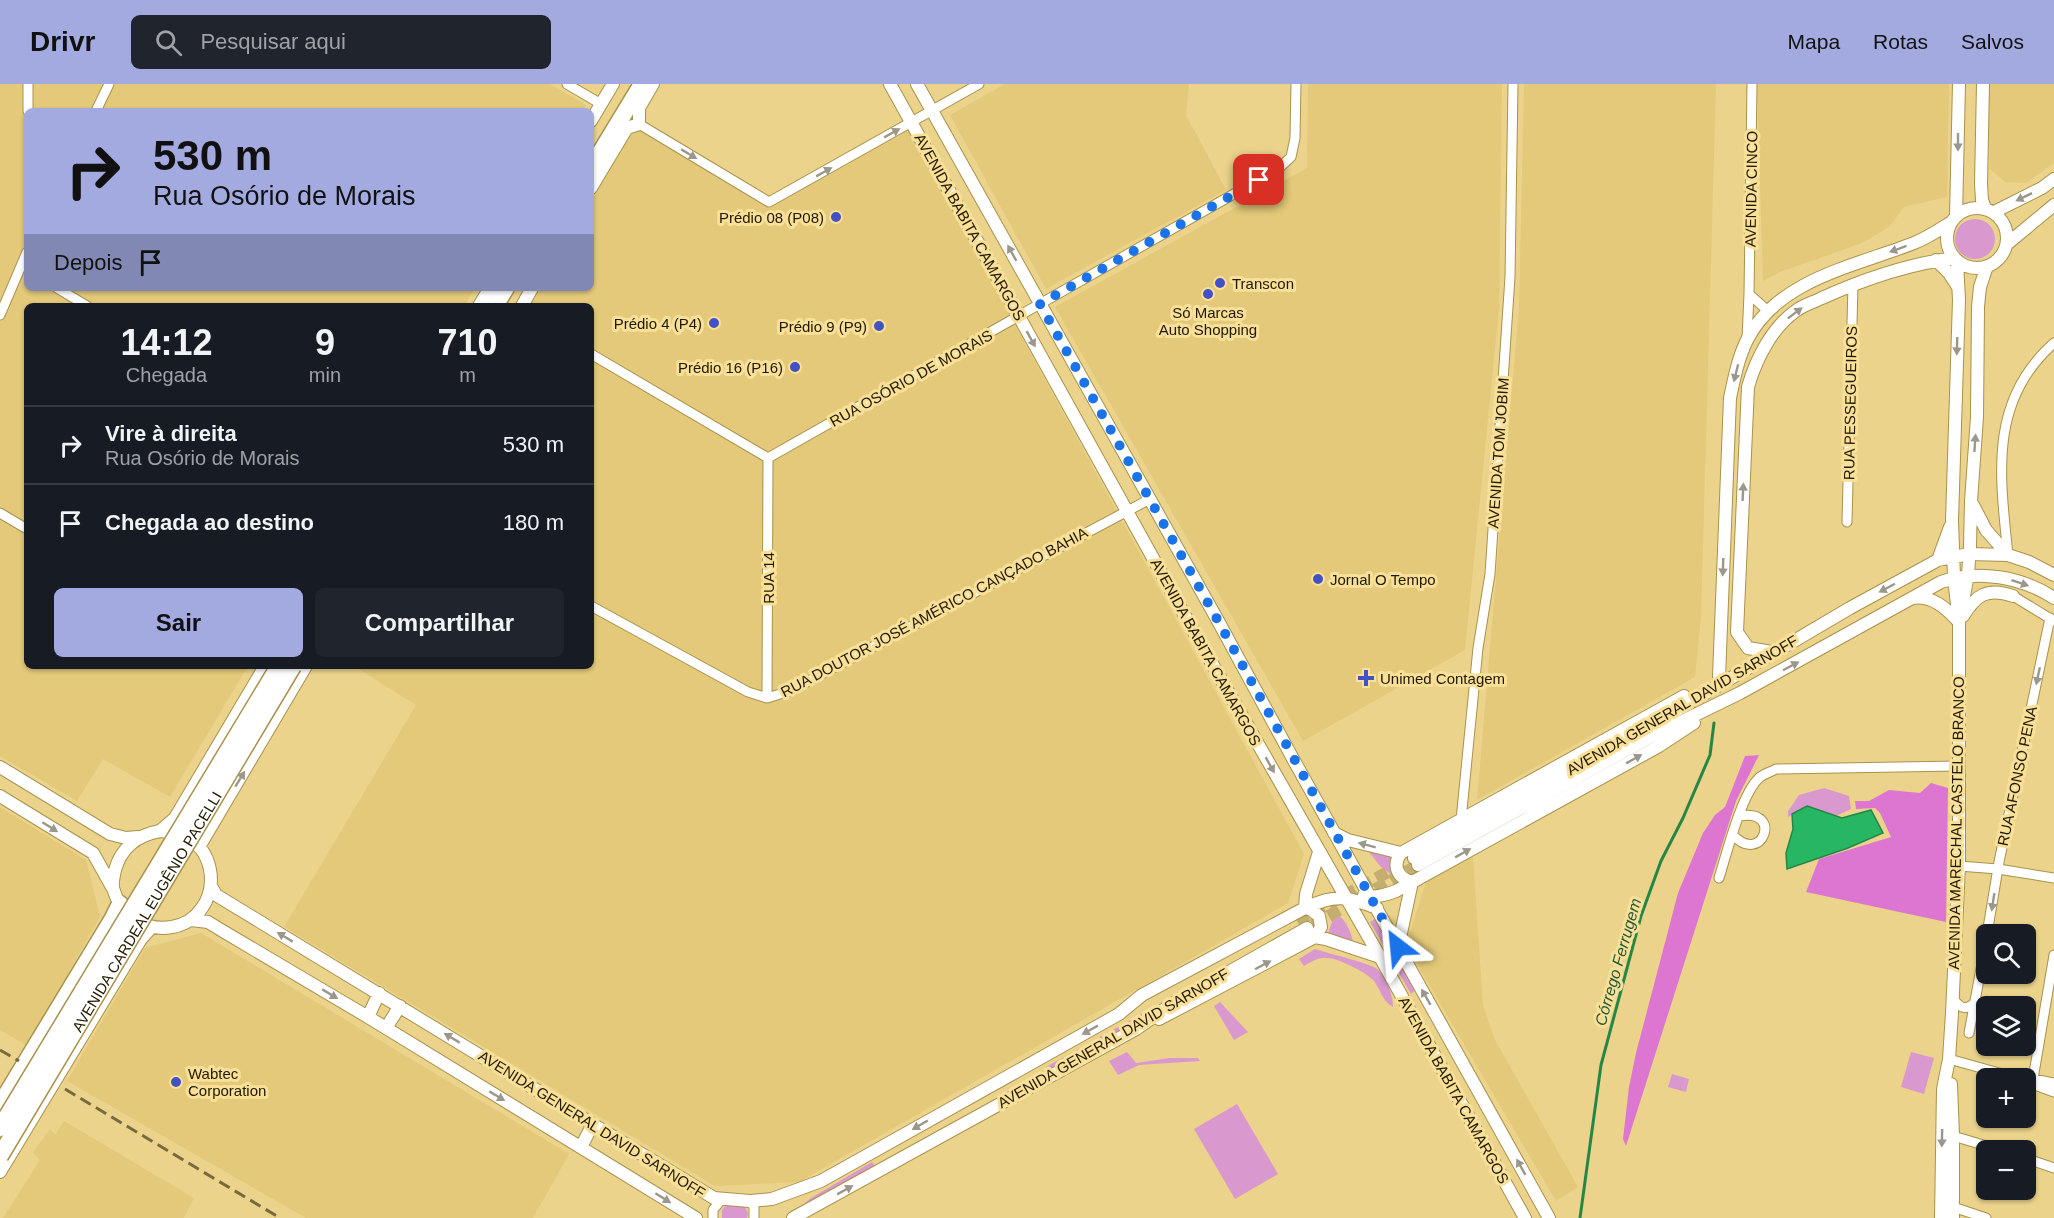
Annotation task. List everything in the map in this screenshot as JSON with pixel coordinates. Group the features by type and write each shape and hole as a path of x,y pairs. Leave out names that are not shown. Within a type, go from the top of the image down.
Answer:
{"highway":[{"path":"594,142 629,84"},
{"path":"594,163 642,84"},
{"name":"AVENIDA CARDEAL EUGÊNIO PACELLI","path":"0,1128 277,669"},
{"name":"AVENIDA CARDEAL EUGÊNIO PACELLI","path":"0,1156 291,669"},
{"path":"0,1105 112,921 120,904"}],"main road":[{"path":"594,116 613,84"},
{"path":"594,183 627,128 639,124 639,108 653,84"},
{"name":"AVENIDA BABITA CAMARGOS","path":"890,84 1525,1218"},
{"name":"AVENIDA BABITA CAMARGOS","path":"917,84 1549,1218"},
{"path":"1959,84 1953,219 1946,238 1950,252 1956,260 1972,268 1987,266 1996,261 2003,254 2007,244 2007,234 2002,221 1989,210 1982,200 1983,84"},
{"path":"1719,677 1730,398 1737,366 1747,340 1767,311 1802,287 1820,278 1916,243 1965,210 1975,208 1989,210 2042,188 2054,179"},
{"path":"2007,244 2054,205"},
{"path":"1773,652 1748,648 1737,632 1748,387 1754,368 1778,328 1797,310 1852,284 1936,261 1956,260"},
{"path":"1954,578 1952,520 1958,288 1956,260"},
{"path":"1936,261 1949,273 1958,288"},
{"path":"1968,575 1977,417 1978,307 1980,287 1987,266"},
{"path":"1971,501 1986,530 2008,555 2029,562 2054,575"},
{"path":"1938,560 1952,520"},
{"name":"AVENIDA GENERAL DAVID SARNOFF","path":"2008,555 1969,554 1938,560 1773,652 1416,862 1652,736 1740,693 1841,639 1909,599 1954,578 1968,575 2009,579 2054,598"},
{"name":"AVENIDA MARECHAL CASTELO BRANCO","path":"1959,622 1968,575"},
{"path":"1984,576 2013,596"},
{"name":"AVENIDA MARECHAL CASTELO BRANCO","path":"1953,1212 1953,1136 1949,1059 1959,866 1959,622 1954,578"},
{"path":"1909,599 1927,598 1935,601 1959,622 1973,600 1980,596 1996,592 2013,596"},
{"path":"1412,882 1402,878 1397,868 1398,857 1401,853 1719,677 1751,665"},
{"name":"AVENIDA CARDEAL EUGÊNIO PACELLI","path":"160,831 175,818 259,669"},
{"name":"AVENIDA CARDEAL EUGÊNIO PACELLI","path":"199,847 304,669"},
{"path":"1345,897 1373,903 1659,746 1740,693"},
{"path":"0,768 110,834 126,838 160,831 174,832 188,838 207,858 211,872 208,899 191,920 179,926 152,927 139,923 128,915 120,904 93,853 0,796"},
{"path":"1334,833 1348,840 1401,853"},
{"path":"112,887 119,858 128,845 141,836"},
{"path":"1306,929 1321,927 1319,916 1305,908 1306,894 1319,852"},
{"path":"1398,947 1412,882"},
{"path":"1338,884 1373,903"},
{"name":"AVENIDA GENERAL DAVID SARNOFF","path":"211,886 216,895 714,1198 721,1200 772,1199 821,1181 1119,1014 1306,929"},
{"name":"AVENIDA GENERAL DAVID SARNOFF","path":"1119,1014 1142,995 1305,908 1328,898 1345,897"},
{"name":"AVENIDA GENERAL DAVID SARNOFF","path":"191,920 207,922 368,1017 696,1218"},
{"name":"AVENIDA CARDEAL EUGÊNIO PACELLI","path":"0,1172 141,939 152,927"},
{"path":"1306,929 1326,939 1380,957"},
{"name":"AVENIDA GENERAL DAVID SARNOFF","path":"794,1218 1136,1029 1172,1014 1306,929"},
{"path":"368,1017 379,993"},
{"path":"386,1029 400,1006"},
{"path":"1438,1061 1443,1052 1448,1050 1458,1053"},
{"name":"AVENIDA MARECHAL CASTELO BRANCO","path":"1941,1218 1943,1089 1949,1059"},
{"path":"581,1147 593,1124"}],"street":[{"path":"28,84 28,108"},
{"path":"97,108 109,84"},
{"path":"567,84 601,104"},
{"path":"639,124 770,202 979,84"},
{"name":"RUA OSÓRIO DE MORAIS","path":"768,458 1278,169 1291,157 1296,84"},
{"name":"AVENIDA TOM JOBIM","path":"1461,820 1478,648 1490,574 1510,277 1513,84"},
{"name":"AVENIDA CINCO","path":"1747,340 1752,84"},
{"path":"0,315 24,269"},
{"name":"RUA PESSEGUEIROS","path":"1847,522 1852,284"},
{"path":"62,291 82,303"},
{"path":"1749,294 1767,311"},
{"path":"2008,555 2002,478 2004,426 2013,398 2024,376 2054,343"},
{"path":"594,356 768,458"},
{"name":"RUA 14","path":"767,698 768,458"},
{"name":"RUA DOUTOR JOSÉ AMÉRICO CANÇADO BAHIA","path":"594,608 748,692 767,698 790,691 1150,499"},
{"path":"0,513 24,527"},
{"path":"2013,596 2052,619"},
{"name":"RUA AFONSO PENA","path":"1989,924 1998,869 2052,619"},
{"path":"1719,878 1748,792 1760,777 1776,769 1958,766"},
{"path":"1732,834 1742,843 1750,845 1758,843 1764,837 1765,826 1760,818 1750,814 1740,816"},
{"path":"1959,866 1998,869 2054,878"},
{"path":"2031,1068 2054,955"},
{"path":"1953,998 1957,1004 1966,1008 1971,1007 1976,1001"},
{"path":"1969,1033 1976,1004"},
{"path":"1949,1059 1983,1068"},
{"path":"2036,1081 2054,1083"},
{"path":"2036,1083 2054,1092"},
{"path":"1953,1136 1976,1143"},
{"path":"2036,1162 2054,1168"},
{"path":"713,1218 713,1210 721,1200"},
{"path":"750,1201 754,1207 754,1218"},
{"path":"1953,1212 1986,1218"}],"shaded area":[{"path":"0,84 550,84 586,105 584,108 24,108 24,291 473,291 466,303 24,303 24,669 246,669 170,797 103,759 77,801 0,756"},
{"path":"1005,84 1189,84 1186,115 1226,190 1046,289 950,115"},
{"path":"1308,84 1502,84 1499,309 1465,650 1303,741 1055,307 1307,168"},
{"path":"1524,84 1716,84 1701,616 1695,677 1477,800 1519,308"},
{"path":"1757,84 1949,84 1947,197 1904,207 1889,227 1862,243 1780,272 1763,281"},
{"path":"1987,84 2054,84 2054,163 2026,183 2005,182 1990,169"},
{"path":"908,129 1304,854 1288,903 799,1182 715,1186 284,927 416,705 359,669 594,669 594,303 530,303 537,291 594,291 594,196 630,136 641,130 769,208"},
{"path":"1975,219 1983,220 1989,225 1994,231 1994,247 1989,253 1983,258 1975,259 1967,258 1961,253 1956,247 1955,239 1956,231 1961,225 1967,220"},
{"path":"1759,755 1736,801 1626,1146 1623,1139 1629,1087 1678,893 1703,833 1715,815 1725,807 1745,756"},
{"path":"1931,783 1948,788 1946,922 1806,892 1819,859 1891,837 1880,813 1875,808 1856,809 1855,801 1869,801 1889,790 1920,793"},
{"path":"1824,788 1849,796 1851,809 1836,816 1807,806 1788,817 1788,811 1799,795"},
{"path":"1807,806 1842,818 1871,810 1883,833 1787,869 1786,853 1793,829 1792,814"},
{"path":"0,807 86,860 100,916 28,1046 0,1030"},
{"path":"1369,852 1395,857 1402,883 1380,866"},
{"path":"1473,856 1483,1006 1495,1040 1578,1187 1556,1201 1406,945 1427,879"},
{"path":"1326,910 1341,917 1350,932 1353,943 1327,936 1332,922"},
{"path":"1377,918 1416,990 1411,994 1370,922"},
{"path":"201,933 569,1154 533,1218 306,1218 67,1081 145,948"},
{"path":"1315,949 1377,969 1389,987 1393,1007 1384,998 1374,981 1352,966 1338,960 1324,958 1304,966 1299,959"},
{"path":"1220,1002 1248,1032 1234,1040 1214,1006"},
{"path":"1154,1007 1155,1011 1149,1016 1049,1073 1046,1067"},
{"path":"1127,1052 1136,1063 1169,1058 1198,1058 1200,1061 1139,1065 1118,1075 1109,1061"},
{"path":"1911,1052 1934,1058 1924,1094 1901,1087"},
{"path":"1672,1074 1689,1079 1686,1092 1668,1087"},
{"path":"1237,1104 1278,1174 1235,1199 1194,1129"},
{"path":"64,1121 194,1198 184,1218 3,1218 40,1160 33,1152 50,1129 55,1135"},
{"path":"872,1162 877,1169 796,1211 811,1198"},
{"path":"726,1205 744,1205 748,1213 747,1218 722,1218 722,1210"}],"waterway":[{"name":"Córrego Ferrugem","path":"1580,1218 1601,1065 1641,916 1661,861 1683,818 1710,755 1714,723"}],"tunnel":[{"path":"1297,921 1414,858"},
{"path":"1313,925 1418,865"}],"railway":[{"path":"0,1050 19,1061"},
{"path":"65,1089 280,1218"}],"place":[{"name":"Prédio 08 (P08)","path":"836,217"},
{"name":"Transcon","path":"1220,283"},
{"name":"Só Marcas Auto Shopping","path":"1208,294"},
{"name":"Prédio 4 (P4)","path":"714,323"},
{"name":"Prédio 9 (P9)","path":"879,326"},
{"name":"Prédio 16 (P16)","path":"795,367"},
{"name":"Jornal O Tempo","path":"1318,579"},
{"name":"Unimed Contagem","path":"1366,678"},
{"name":"Wabtec Corporation","path":"176,1082"}],"route":[{"path":"1259,180 1040,304 1398,947"}]}
